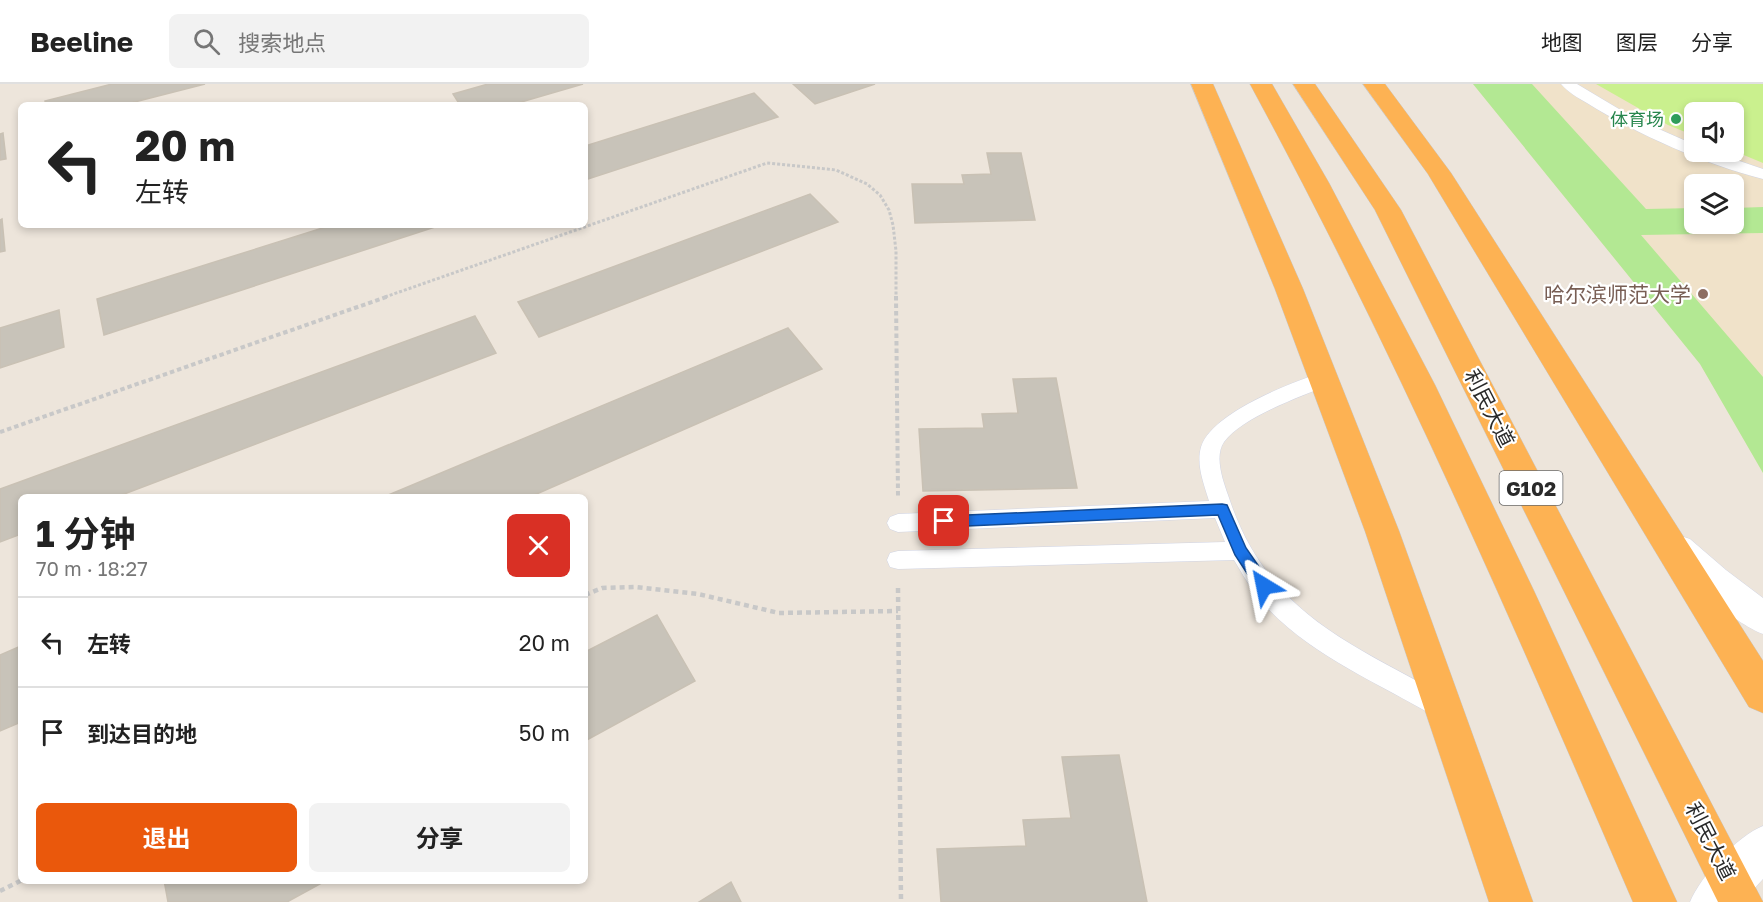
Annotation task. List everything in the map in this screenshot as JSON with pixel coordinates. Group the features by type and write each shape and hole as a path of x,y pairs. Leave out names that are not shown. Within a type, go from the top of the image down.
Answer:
{"highway":[{"path":"1202,84 1289,289 1382,531 1510,902"},
{"name":"G102","path":"1262,84 1322,188 1494,538 1655,902"},
{"name":"利民大道","path":"1304,84 1388,210 1414,258 1728,895"},
{"path":"1374,84 1439,173 1763,695"}],"street":[{"path":"1662,533 1713,581 1763,618"},
{"path":"1728,895 1763,847"}],"lane":[{"path":"1568,84 1591,100 1684,146"},
{"path":"1729,162 1763,174"},
{"path":"1324,379 1286,395 1224,428 1213,444 1210,462 1212,481 1222,509 1240,551 1254,574 1273,597 1323,639 1445,709"},
{"path":"898,524 1222,509"},
{"path":"898,560 1240,551"}],"path":[{"path":"588,226 767,163 817,165"},
{"path":"0,432 582,228"},
{"path":"588,594 602,588 635,587 698,594 779,613 898,611"},
{"path":"0,891 18,882"}],"shaded area":[{"name":"哈尔滨师范大学","path":"1473,84 1763,84 1763,473 1700,364"}],"green space":[{"path":"1473,84 1532,84 1646,209 1684,208 1684,234 1702,234 1641,235 1763,377 1763,473 1700,364"},
{"name":"体育场","path":"1596,84 1763,84 1763,163 1744,155 1744,102 1684,102 1684,132 1668,125"},
{"path":"1763,207 1763,233 1744,233 1744,208"}],"building":[{"path":"112,84 205,84 135,102 45,101"},
{"path":"488,84 583,84 521,102 458,102 453,94"},
{"path":"793,84 875,84 815,104"},
{"path":"754,93 778,117 588,179 588,145"},
{"path":"3,133 6,159 0,160 0,134"},
{"path":"987,153 1021,153 1035,220 915,223 912,184 964,184 962,175 991,174"},
{"path":"810,194 838,222 539,337 518,302"},
{"path":"2,219 5,251 0,252 0,220"},
{"path":"322,228 432,228 104,335 97,299"},
{"path":"59,310 64,347 0,368 0,328"},
{"path":"475,316 496,353 124,494 18,494 18,535 0,542 0,489"},
{"path":"788,328 822,369 537,494 391,494"},
{"path":"1056,378 1077,488 923,491 919,429 984,428 982,414 1018,413 1013,379"},
{"path":"657,615 695,681 588,739 588,650"},
{"path":"18,647 18,723 0,731 0,655"},
{"path":"1119,755 1147,902 941,902 937,849 1026,846 1023,820 1071,818 1062,757"},
{"path":"731,882 741,902 699,902"},
{"path":"165,884 320,884 287,902 168,902"}],"place":[{"name":"体育场","path":"1676,119"},
{"name":"哈尔滨师范大学","path":"1703,294"}],"route":[{"path":"944,521 1222,509 1240,551 1264,586"}]}
